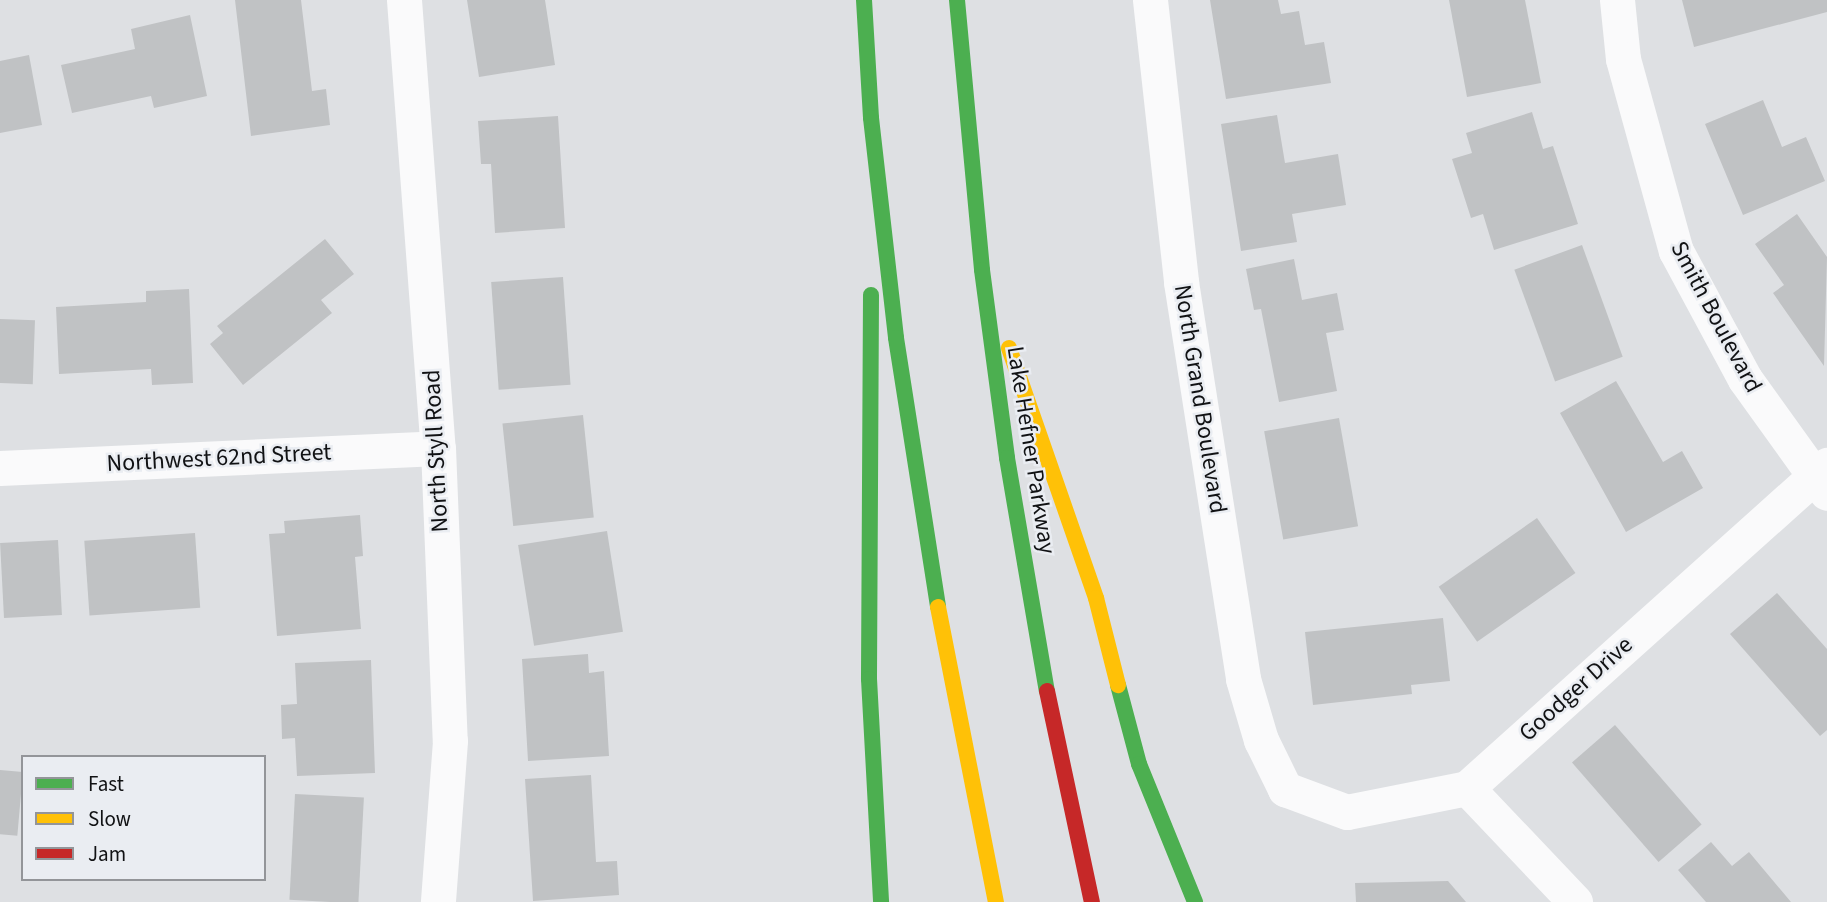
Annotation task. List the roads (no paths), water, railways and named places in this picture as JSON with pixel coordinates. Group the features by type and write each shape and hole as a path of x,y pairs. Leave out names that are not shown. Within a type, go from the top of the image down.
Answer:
{"highway":[{"path":"864,0 871,118 896,338 946,656 996,902"},
{"name":"Lake Hefner Parkway","path":"957,0 982,270 1007,458 1054,730 1092,902"},
{"path":"871,118 869,679 881,902"},
{"path":"982,270 1096,598 1139,764 1195,902"}],"street":[{"name":"North Styll Road","path":"404,0 438,448 450,741 438,902"},
{"name":"North Grand Boulevard","path":"1150,0 1181,282 1243,679 1261,740 1285,789 1347,812 1466,788"},
{"name":"Smith Boulevard","path":"1617,0 1623,59 1676,251 1745,379 1822,478"},
{"name":"Northwest 62nd Street","path":"0,468 438,448"},
{"name":"Goodger Drive","path":"1466,788 1822,478"},
{"path":"1466,788 1575,902"}]}
